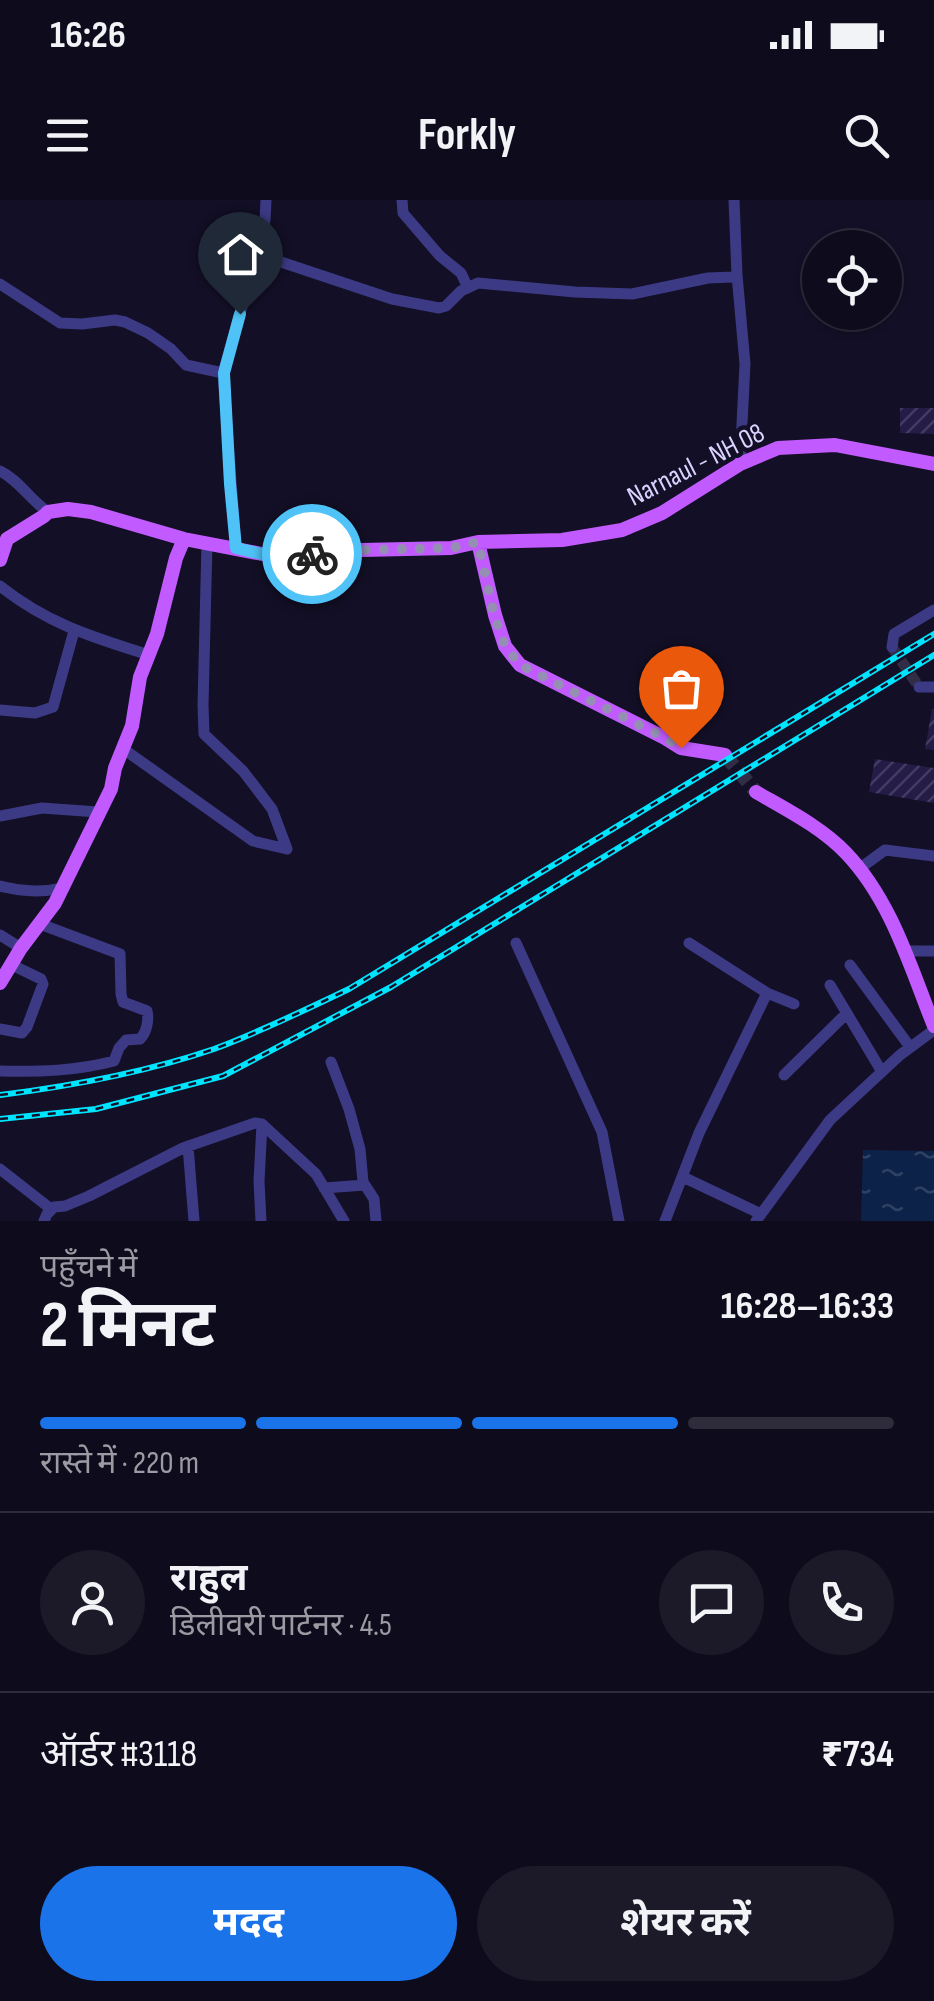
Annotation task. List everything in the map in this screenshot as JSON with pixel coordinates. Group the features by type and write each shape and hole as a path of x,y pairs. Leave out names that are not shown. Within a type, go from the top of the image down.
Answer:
{"main road":[{"name":"Narnaul - NH 08","path":"48,512 68,508 91,512 184,539 262,554 451,548 478,542 562,540 622,530 662,513 740,464 778,448 835,445 934,464"},
{"path":"0,560 3,538 48,512"},
{"path":"0,983 56,903 111,789 132,726 140,678 184,539"},
{"path":"478,542 494,615 505,646 520,665 681,748 724,755"},
{"path":"756,792 814,826 869,881 888,912 934,1028"}],"street":[{"path":"236,548 224,373 257,254 266,200"},
{"path":"402,200 408,222 461,272 468,288"},
{"path":"734,200 745,364 740,464"},
{"path":"257,254 414,305 438,308 478,284 632,294 737,274"},
{"path":"0,284 60,323 125,322 148,333 186,365 224,373"},
{"path":"0,471 48,512"},
{"path":"122,748 252,840 287,849 272,809 244,770 204,734 207,543"},
{"path":"0,586 28,608 74,631 149,656"},
{"path":"892,646 894,634 934,610"},
{"path":"0,710 34,713 53,707 74,631"},
{"path":"919,688 934,687"},
{"path":"0,816 42,808 98,812"},
{"path":"859,869 885,850 934,856"},
{"path":"0,886 26,892 62,888"},
{"path":"0,1070 34,1072 114,1062 126,1040 140,1039 145,1034 147,1011 123,1002 120,994 120,954 40,924"},
{"path":"0,935 21,948"},
{"path":"689,942 767,993 794,1004"},
{"path":"516,943 602,1132 619,1221"},
{"path":"903,951 934,950"},
{"path":"0,1029 22,1033 43,984 41,979 10,964"},
{"path":"850,965 910,1047"},
{"path":"830,985 882,1072"},
{"path":"666,1221 700,1133 767,993"},
{"path":"784,1075 847,1013"},
{"path":"682,1177 759,1218 830,1120 934,1028"},
{"path":"330,1062 349,1108 364,1185 374,1199 376,1221"},
{"path":"260,1221 262,1124"},
{"path":"44,1221 52,1209 89,1196 188,1146 262,1124 316,1174 344,1221"},
{"path":"188,1146 194,1221"},
{"path":"0,1169 52,1209"},
{"path":"324,1188 364,1185"}],"water":[{"path":"863,1150 934,1151 934,1221 861,1221"}],"building":[{"path":"900,408 934,408 934,434 900,433"},
{"path":"934,709 934,750 925,749"},
{"path":"875,759 934,768 934,803 869,792"}],"tunnel":[{"path":"892,647 919,687"},
{"path":"725,755 756,792"}],"railway":[{"path":"0,1095 108,1078 188,1057 248,1035 349,989 934,634"},
{"path":"0,1119 96,1109 223,1076 391,987 934,655"}],"way so far":[{"path":"312,554 451,548 478,542 494,615 505,646 520,665 681,748"}],"route":[{"path":"240,314 224,373 236,548 262,554 312,554"}]}
